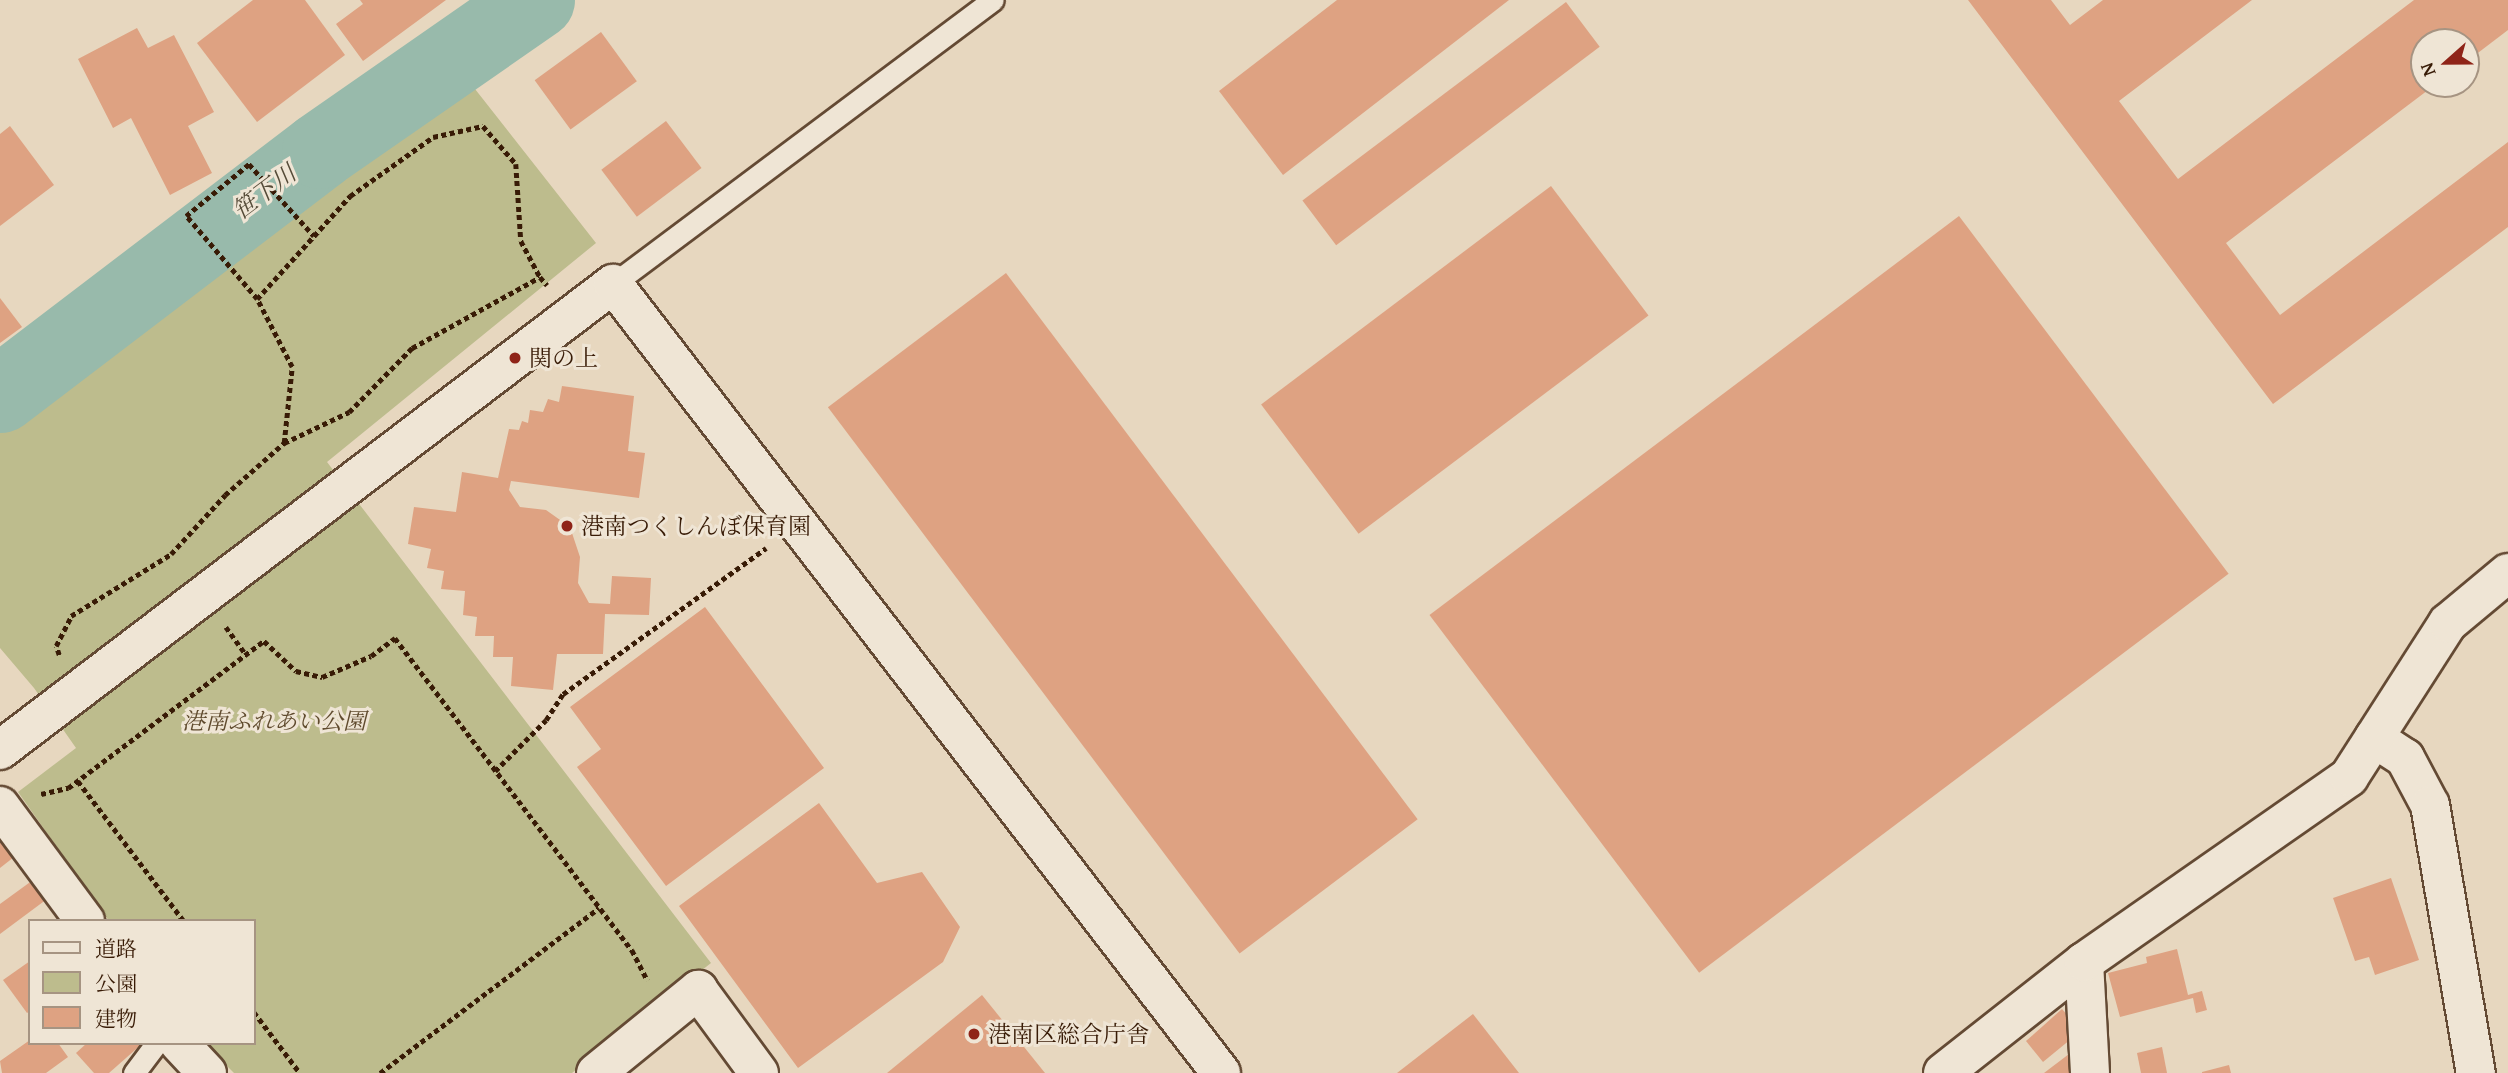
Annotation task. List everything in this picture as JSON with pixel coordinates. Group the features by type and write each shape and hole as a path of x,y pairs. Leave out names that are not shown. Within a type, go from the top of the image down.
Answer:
{"street":[{"path":"0,750 613,284 1221,1073"},
{"path":"1943,1073 2084,962 2349,777 2448,623 2508,573"},
{"path":"2374,738 2405,758 2430,805 2476,1073"},
{"path":"16,801 84,919"},
{"path":"2084,962 2090,1073"},
{"path":"596,1073 698,990 759,1073"},
{"path":"180,1045 206,1073"}],"lane":[{"path":"613,284 992,0"},
{"path":"134,1073 155,1045"}],"path":[{"path":"257,299 350,196 433,137 482,126 516,164 522,241 540,277 573,314"},
{"path":"284,443 292,367 257,299 186,215 249,164 314,236"},
{"path":"72,696 56,646 72,616 171,554 225,495 284,443 349,412 412,348 540,277"},
{"path":"495,771 546,720 563,694 772,544"},
{"path":"16,801 68,788 264,641 296,671 322,677 371,656 395,638 632,950 665,1017"},
{"path":"78,781 182,919"},
{"path":"380,1073 599,908"},
{"path":"256,1015 300,1073"}],"green space":[{"name":"港南ふれあい公園","path":"464,75 596,243 327,462 711,963 572,1073 234,1073 206,1045 256,1045 256,919 108,919 18,792 76,748 34,688 0,648 0,427"}],"building":[{"path":"253,0 305,0 345,55 257,122 197,43"},
{"path":"360,0 446,0 363,61 336,24 363,4"},
{"path":"1337,0 1509,0 1283,175 1219,91"},
{"path":"1968,0 2051,0 2070,25 2103,0 2252,0 2119,101 2178,179 2414,0 2508,0 2508,30 2480,51 2480,28 2410,28 2410,98 2418,98 2226,243 2280,315 2508,142 2508,227 2273,404"},
{"path":"1566,2 1600,47 1336,245 1302,201"},
{"path":"137,28 148,48 174,35 214,112 188,126 212,173 170,195 131,118 113,128 78,59"},
{"path":"601,32 637,81 571,130 535,80"},
{"path":"666,121 702,168 637,217 601,170"},
{"path":"10,126 54,185 0,226 0,134"},
{"path":"1551,186 1648,315 1359,534 1261,404"},
{"path":"1959,216 2229,574 1699,973 1430,615"},
{"path":"1006,273 1418,819 1240,953 828,407"},
{"path":"0,298 22,327 0,343"},
{"path":"562,386 634,396 628,451 645,453 639,498 511,481 509,490 520,507 546,510 570,527 580,557 578,583 589,603 610,604 612,576 651,578 649,615 605,614 603,654 557,654 553,690 511,686 513,657 493,657 494,636 475,636 477,617 463,615 465,591 441,589 444,571 427,568 431,549 408,544 414,507 456,512 462,472 498,478 509,429 519,430 522,421 528,423 530,410 543,412 548,399 559,402"},
{"path":"705,607 824,768 666,886 577,767 601,749 570,707"},
{"path":"819,803 877,883 922,872 960,927 943,962 798,1068 679,906"},
{"path":"0,838 14,857 0,868"},
{"path":"2391,878 2419,960 2375,975 2369,957 2355,961 2333,898"},
{"path":"33,880 47,899 0,934 0,904"},
{"path":"2177,949 2188,995 2202,991 2207,1010 2196,1013 2193,998 2120,1017 2108,973 2147,963 2146,957"},
{"path":"28,962 28,1012 27,1013 3,980"},
{"name":"港南区総合庁舎","path":"982,995 1045,1073 887,1073"},
{"path":"2062,1009 2070,1018 2071,1039 2043,1062 2026,1041"},
{"path":"1473,1014 1519,1073 1397,1073"},
{"path":"28,1041 28,1045 59,1045 68,1057 46,1073 2,1073 0,1061"},
{"path":"85,1045 141,1045 109,1073 94,1073 76,1053"},
{"path":"2162,1047 2167,1073 2141,1073 2137,1053"},
{"path":"2069,1054 2079,1067 2071,1073 2044,1073"},
{"path":"2229,1065 2231,1073 2202,1073 2202,1072"}],"waterway":[{"name":"笹下川","path":"0,394 320,150 536,0"}],"place":[{"name":"関の上","path":"515,358"},
{"name":"港南つくしんぼ保育園","path":"567,526"},
{"name":"港南区総合庁舎","path":"974,1034"}]}
